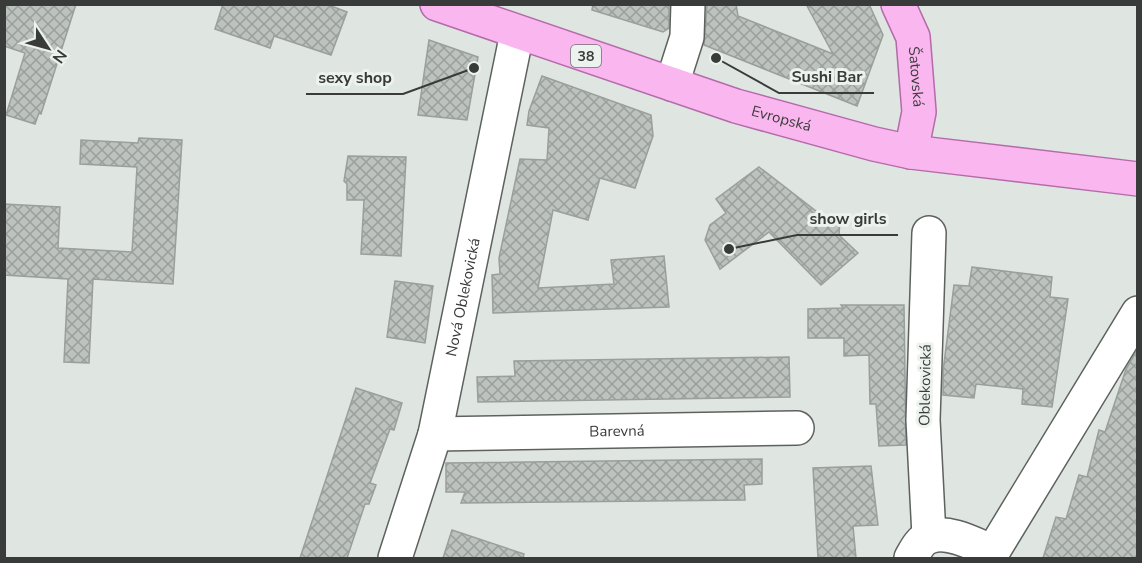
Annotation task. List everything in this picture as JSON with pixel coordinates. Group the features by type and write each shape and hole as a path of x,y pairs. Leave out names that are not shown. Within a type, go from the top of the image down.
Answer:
{"main road":[{"name":"Evropská","path":"437,4 736,106 874,144 911,152 1137,179"},
{"name":"Šatovská","path":"898,4 913,36 919,112 911,152"}],"street":[{"path":"672,84 687,37 688,4"},
{"name":"Nová Oblekovická","path":"395,558 435,434 517,33"},
{"name":"Oblekovická","path":"929,233 920,547 955,535 991,555 1137,313"},
{"name":"Barevná","path":"435,434 797,428"}],"building":[{"path":"4,4 76,4 41,114 39,113 35,124 6,115 25,53 4,46"},
{"path":"223,4 326,4 347,12 331,55 274,36 270,48 215,29"},
{"path":"593,4 669,4 669,28 663,32 592,10"},
{"path":"707,4 736,4 738,16 833,54 806,4 869,4 883,35 857,106 704,45"},
{"path":"429,40 478,57 467,120 418,115"},
{"path":"542,76 651,115 653,136 635,188 600,178 588,220 553,210 538,288 614,284 611,260 664,256 669,307 493,313 492,275 500,274 499,258 520,159 547,160 549,128 527,125 529,111"},
{"path":"139,138 182,140 173,284 93,279 89,363 64,362 68,279 4,275 4,204 60,207 58,248 132,252 137,167 80,164 81,140 138,143"},
{"path":"348,156 406,157 401,256 361,254 364,200 347,200 347,184 344,181"},
{"path":"759,167 829,221 840,220 839,235 858,253 821,285 769,232 720,269 705,240 710,225 726,213 716,199"},
{"path":"972,267 1052,277 1050,297 1068,299 1052,407 1022,404 1023,389 976,384 974,398 943,395 943,371 954,285 969,286"},
{"path":"395,281 433,286 425,343 387,337"},
{"path":"841,305 904,305 906,445 879,446 876,404 870,404 869,355 844,356 844,338 808,338 808,309 843,308"},
{"path":"1137,350 1137,558 1043,558 1056,517 1066,519 1079,475 1087,477 1099,430 1105,432 1126,369"},
{"path":"789,357 790,397 478,402 477,377 515,376 514,361"},
{"path":"356,388 402,403 394,430 390,429 370,483 376,485 369,504 365,504 347,558 300,558"},
{"path":"762,459 762,484 744,485 745,500 461,503 465,492 446,492 446,463"},
{"path":"871,466 878,525 853,526 856,558 818,558 813,468"},
{"path":"452,530 524,554 523,558 443,558"}],"place":[{"name":"Sushi Bar","path":"716,58"},
{"name":"sexy shop","path":"474,68"},
{"name":"show girls","path":"729,249"}]}
